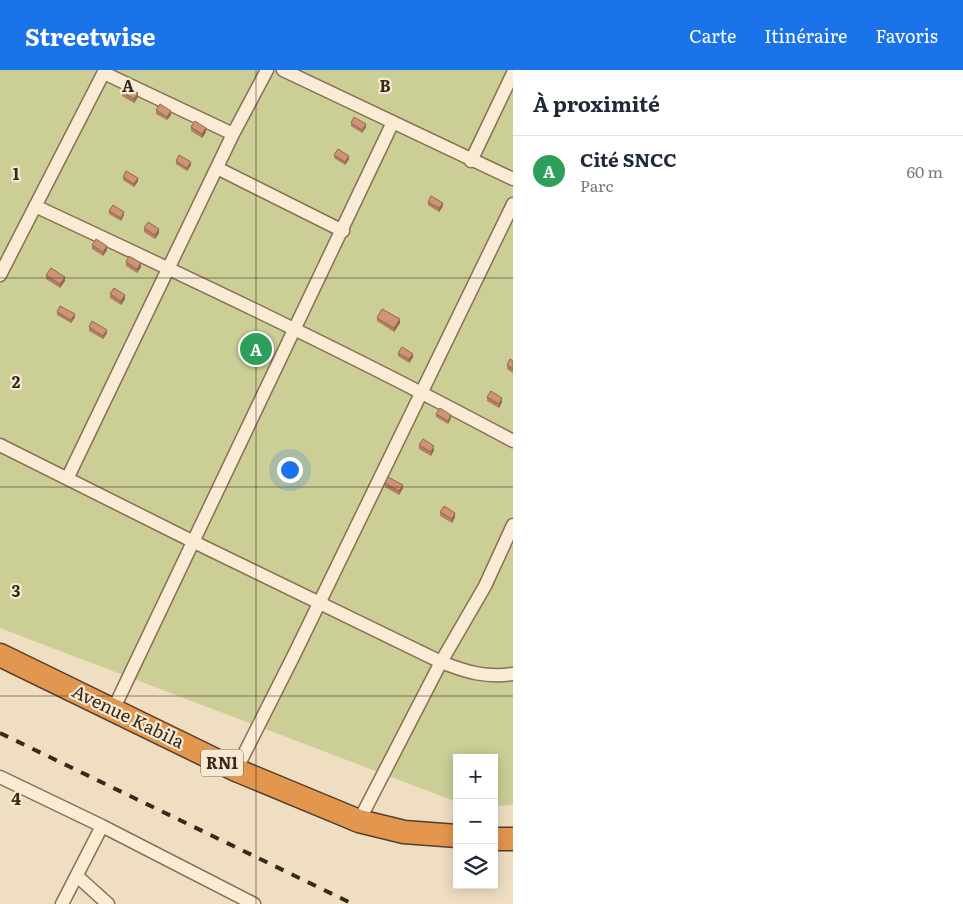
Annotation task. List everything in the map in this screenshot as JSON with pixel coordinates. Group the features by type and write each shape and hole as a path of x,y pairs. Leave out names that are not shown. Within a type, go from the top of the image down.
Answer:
{"highway":[{"name":"Avenue Kabila","path":"0,655 236,770 359,821 404,832 453,836"},
{"path":"498,839 513,839"}],"street":[{"path":"68,477 233,134 267,70"},
{"path":"283,70 513,180"},
{"path":"0,275 105,72 233,134"},
{"path":"471,161 513,73"},
{"path":"113,710 343,231 393,122"},
{"path":"217,168 343,231"},
{"path":"236,770 320,602 513,204"},
{"path":"35,206 167,270 295,328 513,441"},
{"path":"0,445 441,662 471,674 487,676 513,674"},
{"path":"359,821 441,662 485,586 513,525"},
{"path":"0,777 102,826 254,904"},
{"path":"62,904 102,826"},
{"path":"76,876 108,904"}],"green space":[{"path":"0,70 513,70 513,805 498,806 498,754 453,754 453,800 0,628"}],"building":[{"path":"126,86 138,93 134,99 122,92"},
{"path":"160,104 171,111 167,117 156,110"},
{"path":"354,117 366,124 362,130 351,123"},
{"path":"195,121 206,128 202,134 191,127"},
{"path":"338,149 349,156 345,162 334,155"},
{"path":"179,155 191,162 187,168 176,161"},
{"path":"126,171 138,178 134,184 123,177"},
{"path":"431,196 443,203 439,208 428,202"},
{"path":"113,205 124,212 121,218 109,211"},
{"path":"148,222 159,229 155,235 144,228"},
{"path":"96,239 107,246 103,252 92,245"},
{"path":"129,256 141,263 137,269 126,262"},
{"path":"51,268 65,277 60,284 46,275"},
{"path":"114,288 125,295 121,301 110,294"},
{"path":"60,306 75,314 71,320 57,312"},
{"path":"382,309 400,319 394,328 377,318"},
{"path":"92,321 107,330 103,336 89,327"},
{"path":"402,347 413,354 409,359 398,353"},
{"path":"510,359 513,361 513,369 507,365"},
{"path":"491,391 502,398 499,404 487,397"},
{"path":"440,408 451,415 448,421 436,414"},
{"path":"423,439 434,446 431,452 419,445"},
{"path":"388,477 403,485 399,491 385,483"},
{"path":"444,506 455,513 452,519 440,512"}],"railway":[{"path":"0,733 353,904"}],"place":[{"name":"Cité SNCC","path":"256,349"}]}
